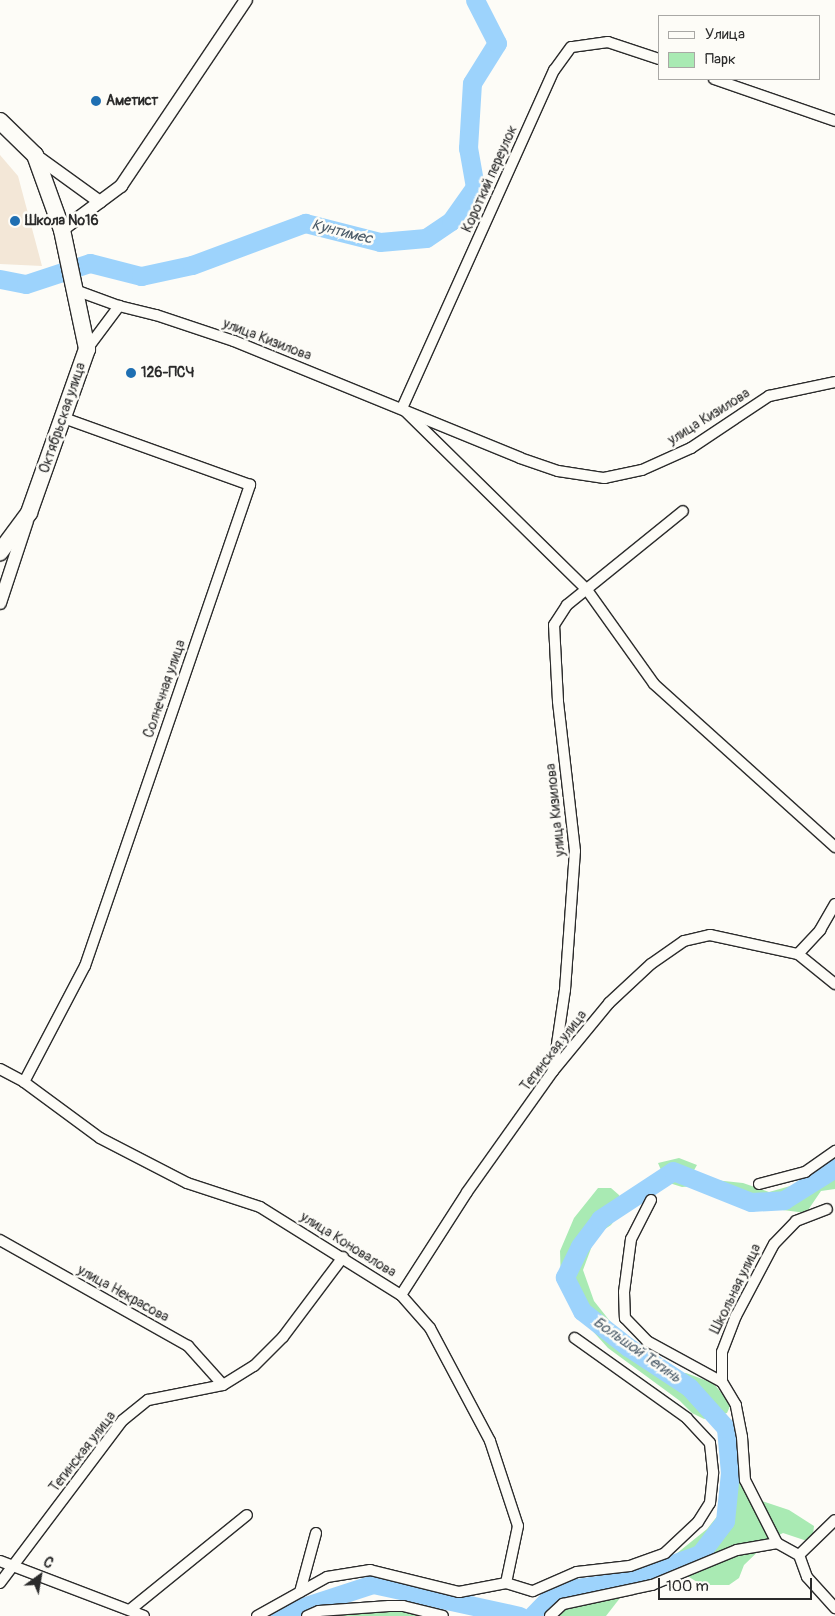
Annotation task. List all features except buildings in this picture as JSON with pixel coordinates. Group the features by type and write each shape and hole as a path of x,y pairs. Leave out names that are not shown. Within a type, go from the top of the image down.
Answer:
{"main road":[{"path":"0,122 35,155"},
{"name":"Октябрьская улица","path":"29,514 87,349 62,230 35,155"},
{"path":"0,552 29,514"}],"street":[{"path":"62,230 121,186 246,0"},
{"name":"Короткий переулок","path":"402,408 554,70 571,47 608,42 658,60"},
{"path":"717,80 835,121"},
{"path":"35,155 100,202"},
{"name":"улица Кизилова","path":"75,290 119,306 234,341 402,408 520,458 558,471 604,478 642,470 691,448 769,396 835,382"},
{"path":"87,349 119,306"},
{"name":"улица Кизилова","path":"402,408 587,590 654,684 835,847"},
{"name":"Солнечная улица","path":"24,1082 85,966 250,486 64,418"},
{"name":"улица Кизилова","path":"553,1071 565,990 575,851 558,701 554,625 567,605 683,511"},
{"name":"Октябрьская улица","path":"0,602 29,514"},
{"path":"798,954 820,930 835,904"},
{"name":"Тегинская улица","path":"401,1295 467,1192 553,1071 609,1003 651,964 684,941 710,935 798,954 835,984"},
{"name":"улица Коновалова","path":"0,1069 24,1082 100,1138 187,1183 260,1207 343,1257 401,1295 430,1328 490,1441 518,1526 506,1583"},
{"path":"759,1184 805,1172 835,1151"},
{"path":"651,1200 631,1240 624,1292 626,1318 647,1341 722,1382 736,1405 745,1480 777,1544"},
{"name":"Школьная улица","path":"722,1382 722,1352 736,1316 774,1244 796,1222 827,1209"},
{"name":"улица Некрасова","path":"0,1240 188,1346 223,1385"},
{"name":"Тегинская улица","path":"0,1583 123,1420 148,1400 223,1385 254,1366 284,1337 343,1257"},
{"path":"257,1616 327,1577 370,1570 459,1592 506,1583 533,1591 577,1572 630,1566 665,1553 698,1522 710,1503 713,1472 710,1443 687,1418 575,1338"},
{"path":"131,1610 247,1515"},
{"path":"799,1555 835,1520"},
{"path":"300,1592 316,1533"},
{"path":"550,1616 563,1604 652,1585 737,1550 777,1544 799,1555 807,1578 835,1608"},
{"path":"0,1562 144,1616"},
{"path":"307,1616 319,1611 388,1606 443,1616"}],"shaded area":[{"name":"Школа №16","path":"0,155 18,176 42,266 0,264"}],"green space":[{"path":"679,1158 697,1165 693,1172 705,1179 743,1183 769,1192 808,1181 835,1163 835,1189 821,1191 806,1213 775,1209 709,1185 682,1187 666,1182 658,1163"},
{"path":"598,1188 611,1188 619,1195 624,1208 611,1225 596,1235 583,1270 594,1301 621,1335 622,1347 643,1367 660,1374 686,1373 713,1383 731,1404 727,1413 704,1419 692,1413 680,1401 608,1348 571,1307 561,1282 560,1251 574,1218"},
{"path":"723,1432 738,1437 747,1496 789,1510 814,1526 813,1535 807,1541 783,1533 771,1539 744,1565 739,1578 729,1585 702,1585 676,1569 671,1558 707,1529 719,1514 725,1484"},
{"path":"620,1598 606,1616 557,1616 568,1607"},
{"path":"402,1608 419,1616 315,1616"}],"waterway":[{"name":"Кунтимес","path":"0,279 26,284 90,263 141,276 192,265 305,223 380,242 426,238 451,221 475,187 468,148 472,83 497,43 475,0"},
{"name":"Большой Тегинь","path":"532,1616 556,1591 626,1581 700,1554 725,1521 730,1473 726,1428 689,1387 628,1347 582,1311 565,1277 580,1246 600,1219 673,1171 751,1202 784,1200 835,1168"},
{"name":"Большой Тегинь","path":"275,1616 373,1584 520,1616"}],"place":[{"name":"Аметист","path":"96,101"},
{"name":"Школа №16","path":"15,221"},
{"name":"126-ПСЧ","path":"131,373"}]}
